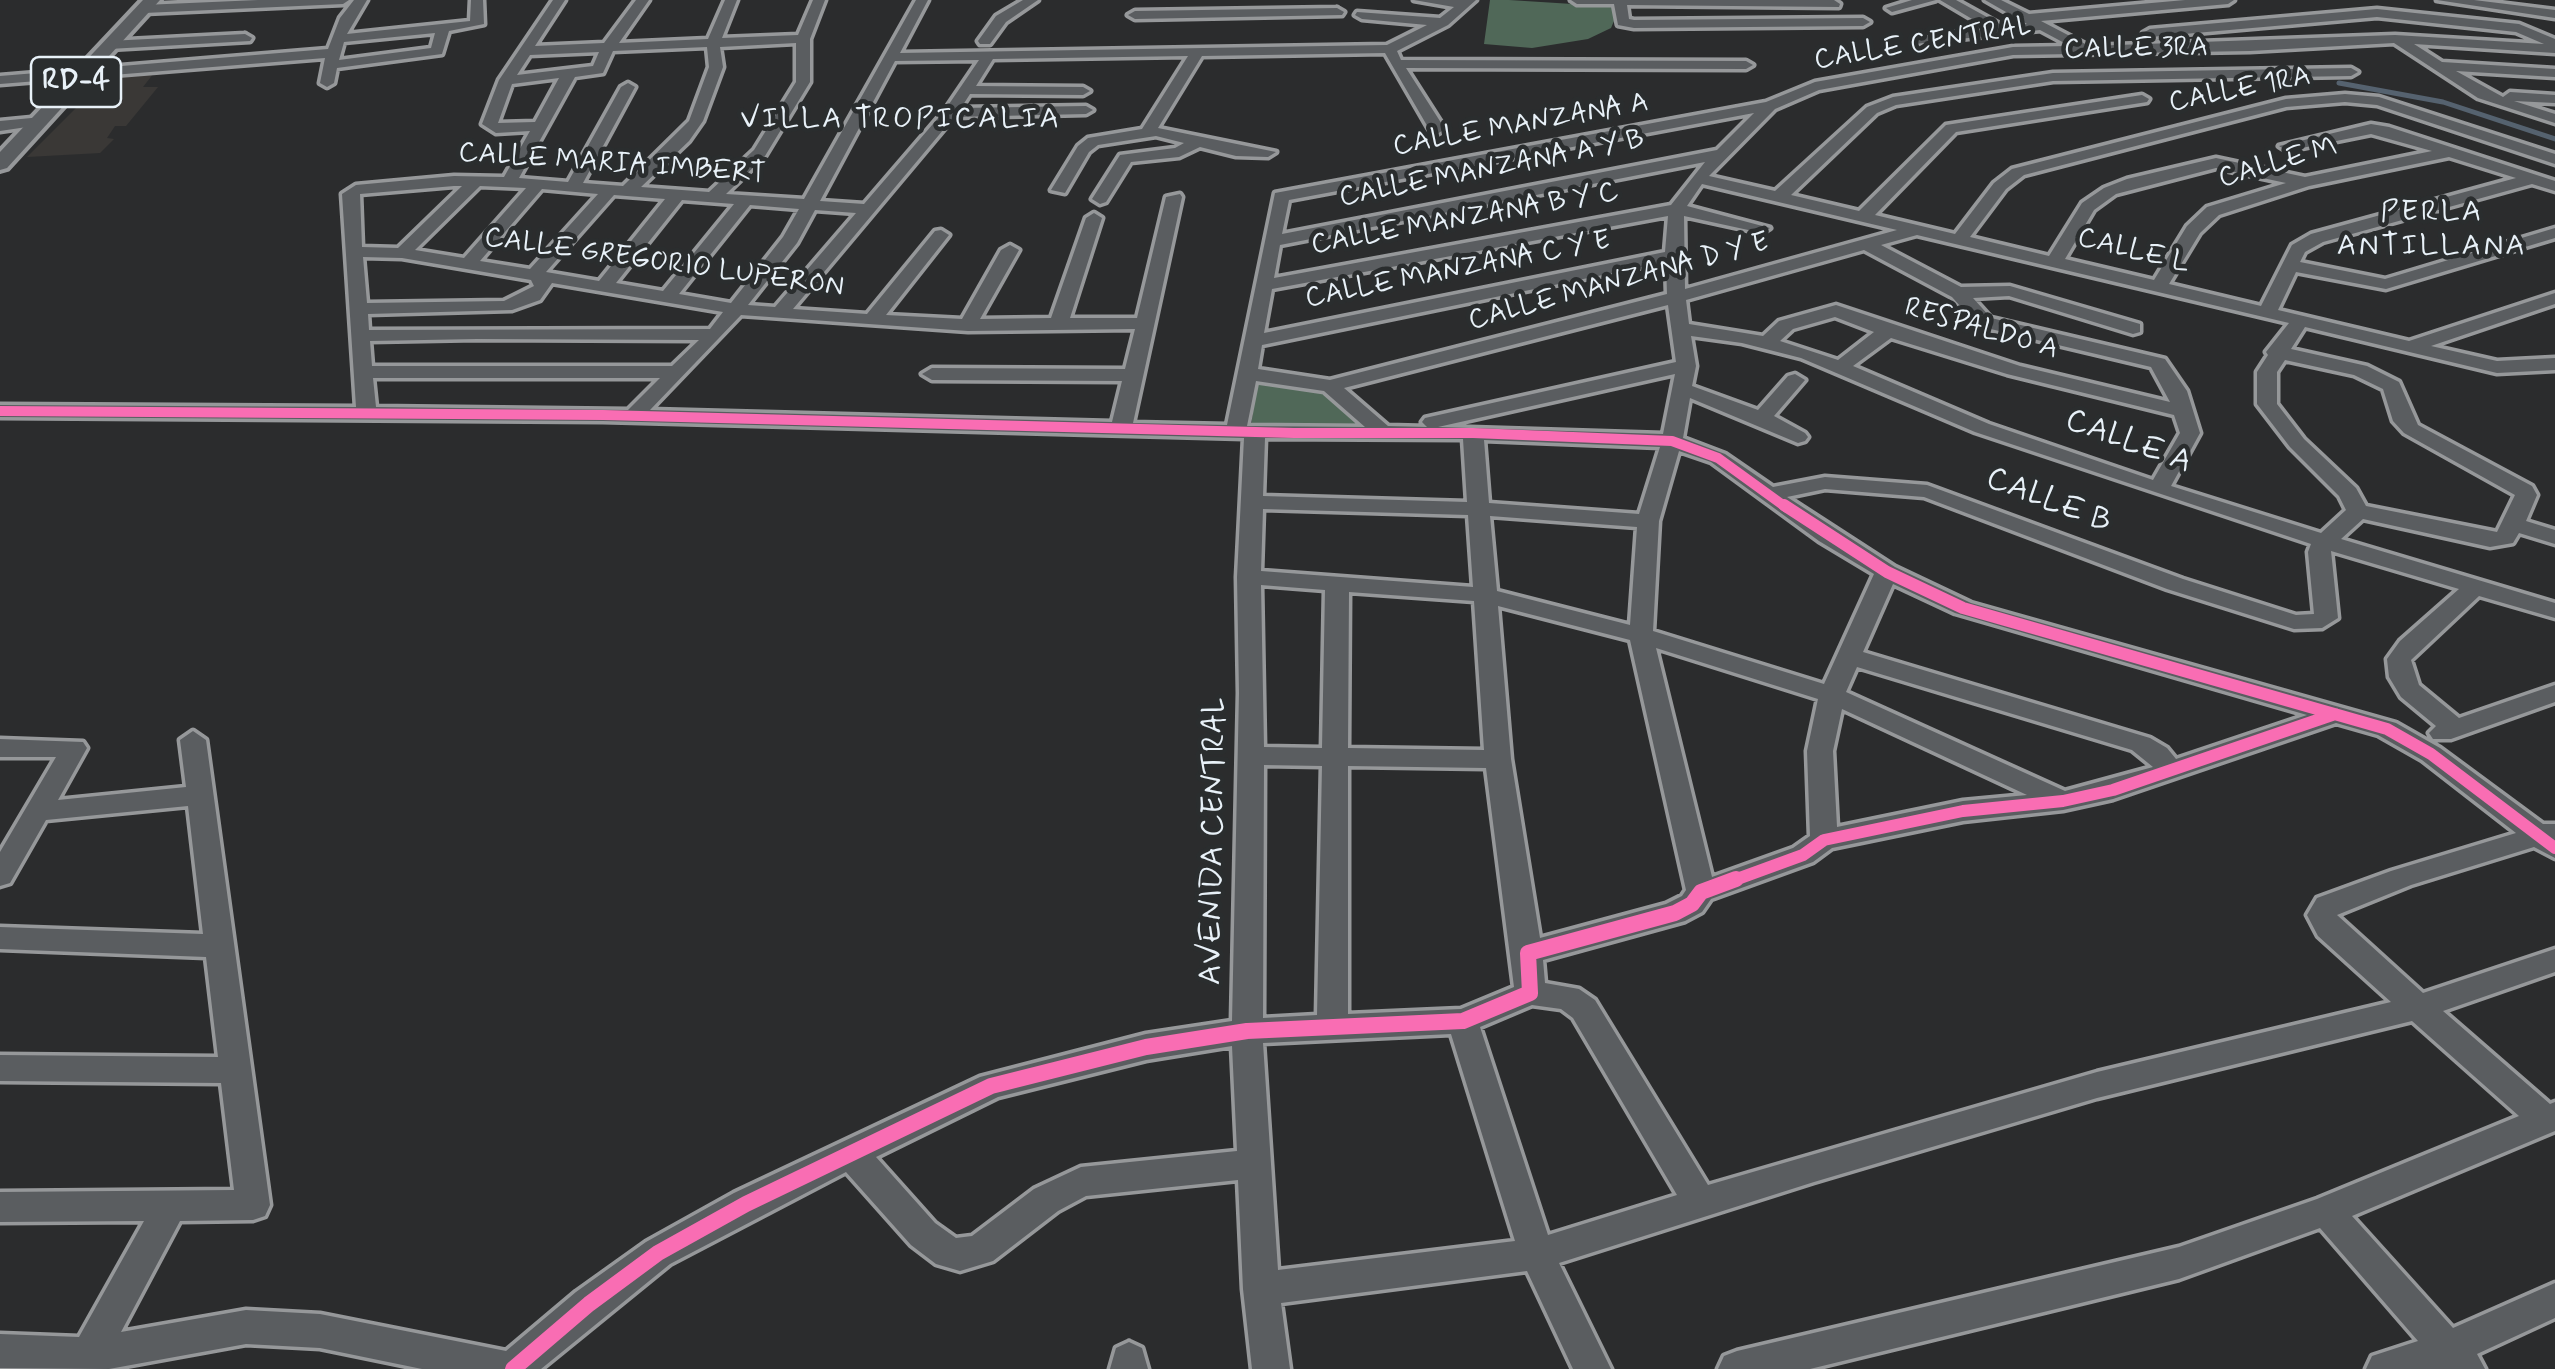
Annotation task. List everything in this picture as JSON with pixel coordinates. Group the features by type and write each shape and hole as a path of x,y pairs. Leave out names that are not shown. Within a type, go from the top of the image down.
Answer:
{"main road":[{"name":"RD-4","path":"0,164 148,5"}],"street":[{"path":"148,5 343,0"},
{"path":"328,83 346,18 361,0"},
{"path":"334,52 479,23 478,0"},
{"path":"540,126 491,127 506,80 559,0"},
{"path":"506,80 596,71 643,0"},
{"path":"358,309 519,303 543,288 544,281 536,274 619,190 684,138 704,104 716,67 714,51 731,0"},
{"path":"712,198 760,154 789,108 803,82 803,39 819,0"},
{"path":"634,416 737,309 812,206 922,0"},
{"path":"780,312 950,113 967,90 1002,19 1032,0"},
{"path":"1420,0 1469,2"},
{"path":"1577,0 1834,4"},
{"path":"1892,8 1930,0"},
{"path":"1946,0 2003,31"},
{"path":"1864,216 1936,113 2147,102 2080,45 1991,0"},
{"path":"1920,41 2003,31 2036,22 2228,0"},
{"path":"2321,0 2396,38 2483,94 2547,118"},
{"path":"2443,0 2555,14"},
{"path":"1393,56 1469,2"},
{"path":"1620,2 1622,19 1627,24 1862,22"},
{"path":"1135,15 1245,7 1337,12"},
{"path":"2080,45 2350,14 2396,13 2524,29 2555,46"},
{"path":"1362,15 1443,22"},
{"path":"0,80 334,52 438,52 443,28"},
{"path":"110,45 244,38"},
{"name":"CALLE CENTRAL","path":"1701,892 1641,635 1648,520 1672,441 1685,378 1684,330 1676,297 1674,255 1678,209 1698,178 1770,106 1815,86 1864,75 2013,51 2080,45 2250,47 2396,38 2555,46"},
{"path":"658,62 803,39"},
{"path":"889,57 986,49 1746,66"},
{"path":"524,51 714,51"},
{"path":"1196,54 1149,130 1197,142 1268,152"},
{"path":"1393,56 1437,129"},
{"path":"602,65 621,64"},
{"path":"2437,66 2555,73"},
{"name":"CALLE 3RA","path":"1780,196 1872,110 1893,100 1936,113 2053,76 2350,72"},
{"path":"510,182 569,74"},
{"path":"573,187 628,87"},
{"path":"967,90 1083,91"},
{"path":"2483,94 2555,99"},
{"name":"CALLE 1RA","path":"1961,238 2000,186 2018,172 2185,121 2286,103 2345,98 2378,101 2555,158"},
{"name":"CALLE MANZANA A","path":"1282,196 1770,106"},
{"path":"950,113 1086,110"},
{"path":"0,126 42,121"},
{"path":"2287,146 2384,130 2555,186"},
{"path":"1059,190 1083,149 1093,140 1154,132"},
{"path":"2313,140 2377,166"},
{"path":"1100,198 1126,158 1179,152 1197,142"},
{"name":"CALLE M","path":"2159,286 2193,230 2214,212 2305,182 2450,152"},
{"name":"CALLE MANZANA A Y B","path":"1272,241 1722,154"},
{"path":"2055,261 2088,207 2110,191 2134,182 2216,163 2305,182"},
{"name":"CALLE L","path":"1698,178 2498,367 2555,364"},
{"path":"2268,313 2298,249 2317,238 2532,179"},
{"path":"402,254 476,182"},
{"name":"CALLE MARIA IMBERT","path":"355,252 350,194 356,190 510,182 865,209"},
{"path":"468,264 538,184"},
{"path":"605,285 676,195"},
{"name":"AVENIDA CENTRAL","path":"1270,1369 1261,1289 1248,1031 1251,756 1246,432 1253,340 1282,196"},
{"path":"1120,429 1174,197"},
{"path":"669,295 746,200"},
{"path":"1678,209 1762,228"},
{"name":"CALLE MANZANA B Y C","path":"1263,285 1678,209"},
{"path":"1058,324 1094,218"},
{"name":"CALLE MANZANA D Y E","path":"1330,386 1920,229"},
{"path":"2288,265 2386,284 2555,233"},
{"path":"872,320 942,235"},
{"path":"1867,245 1958,292 1985,322 2148,359 2164,368 2186,412 2190,432 2160,488"},
{"path":"968,324 1010,250"},
{"path":"355,252 366,413"},
{"name":"CALLE GREGORIO LUPERON","path":"355,252 402,254 737,309 968,324 1145,323"},
{"name":"CALLE MANZANA C Y E","path":"1253,340 1674,255"},
{"path":"1958,292 2010,291 2133,328"},
{"path":"2409,347 2555,298"},
{"path":"431,333 456,306"},
{"name":"RESPALDO A","path":"1768,342 1786,326 1829,311 1843,312 1890,332 2014,370 2186,412"},
{"path":"2300,321 2266,372 2267,404 2297,443 2348,492 2358,511"},
{"name":"CALLE A","path":"1684,330 1768,342 1842,366 1968,422 2322,544 2555,611"},
{"path":"1842,366 1873,340 1890,332"},
{"path":"360,336 714,335"},
{"path":"2276,352 2360,370 2392,386 2403,421 2411,429 2524,491 2513,524 2500,541 2358,511"},
{"path":"363,372 678,372"},
{"path":"932,374 1134,375"},
{"path":"1249,374 1330,386 1384,433"},
{"path":"1384,433 1685,378 1798,437"},
{"path":"1762,418 1795,380"},
{"path":"0,411 634,416 1246,432 1473,433 1672,441 1718,458 1827,536 1888,572 1963,608 2336,714 2415,742 2549,838"},
{"path":"1473,433 1498,760 1528,953 1530,993"},
{"name":"CALLE B","path":"1773,494 1834,482 1928,491 2095,555 2294,622 2314,623 2326,618 2319,552 2322,544"},
{"path":"1250,502 1478,509 1648,520"},
{"path":"2322,544 2358,511"},
{"path":"2513,524 2555,537"},
{"path":"1824,840 1820,751 1832,696 1888,572"},
{"path":"1249,576 1483,596 1641,635 1832,696 2063,800"},
{"path":"1332,1026 1337,585"},
{"path":"2455,728 2410,691 2401,677 2399,659 2408,646 2474,588"},
{"path":"1852,656 2140,744 2158,754 2170,770"},
{"path":"2415,742 2555,693"},
{"path":"1528,953 1675,913 1692,904 1701,892 1803,855 1824,840 1963,810 2063,800 2112,790 2336,714"},
{"path":"0,1207 253,1204 193,740"},
{"path":"0,748 74,748 4,862"},
{"path":"1251,756 1498,760"},
{"path":"38,811 200,794"},
{"path":"1737,1369 2179,1264 2326,1211 2550,1118 2328,928 2322,915 2327,906 2401,878 2549,838"},
{"path":"0,938 220,946"},
{"path":"1261,1289 1537,1254 1700,1202 2098,1086 2420,1008 2555,960"},
{"path":"0,1350 84,1362 246,1327 320,1331 510,1369 658,1254 746,1204 991,1086 1146,1047 1248,1031 1463,1021 1530,993 1568,998 1584,1008 1700,1202"},
{"path":"1463,1021 1537,1254 1592,1369"},
{"path":"0,1068 236,1070"},
{"path":"850,1152 922,1234 948,1253 960,1255 981,1250 1046,1200 1080,1182 1254,1164"},
{"path":"84,1362 171,1205"},
{"path":"2326,1211 2456,1359"},
{"path":"2385,1369 2456,1359 2555,1300"}],"shaded area":[{"path":"157,69 143,87 158,87 126,126 115,126 107,138 114,139 100,153 27,157 112,72"}],"green space":[{"path":"1490,0 1620,7 1611,28 1588,39 1532,48 1484,44"},
{"path":"1257,379 1328,390 1361,426 1251,427"}],"waterway":[{"path":"2339,83 2443,102 2555,139"}],"cycle path":[{"path":"0,411 603,415 1294,433 1473,433 1672,441 1718,458 1827,536 1887,572 1963,608 2387,729 2431,754 2555,848"},
{"path":"513,1369 589,1304 658,1253 746,1204 991,1086 1146,1047 1247,1031 1463,1021 1530,993 1528,953 1675,913 1692,904 1701,892 1803,855 1824,840 1963,811 2063,801 2113,790 2335,714"}],"district":[{"name":"VILLA TROPICALIA","path":"901,121"},
{"name":"PERLA ANTILLANA","path":"2432,231"}]}
